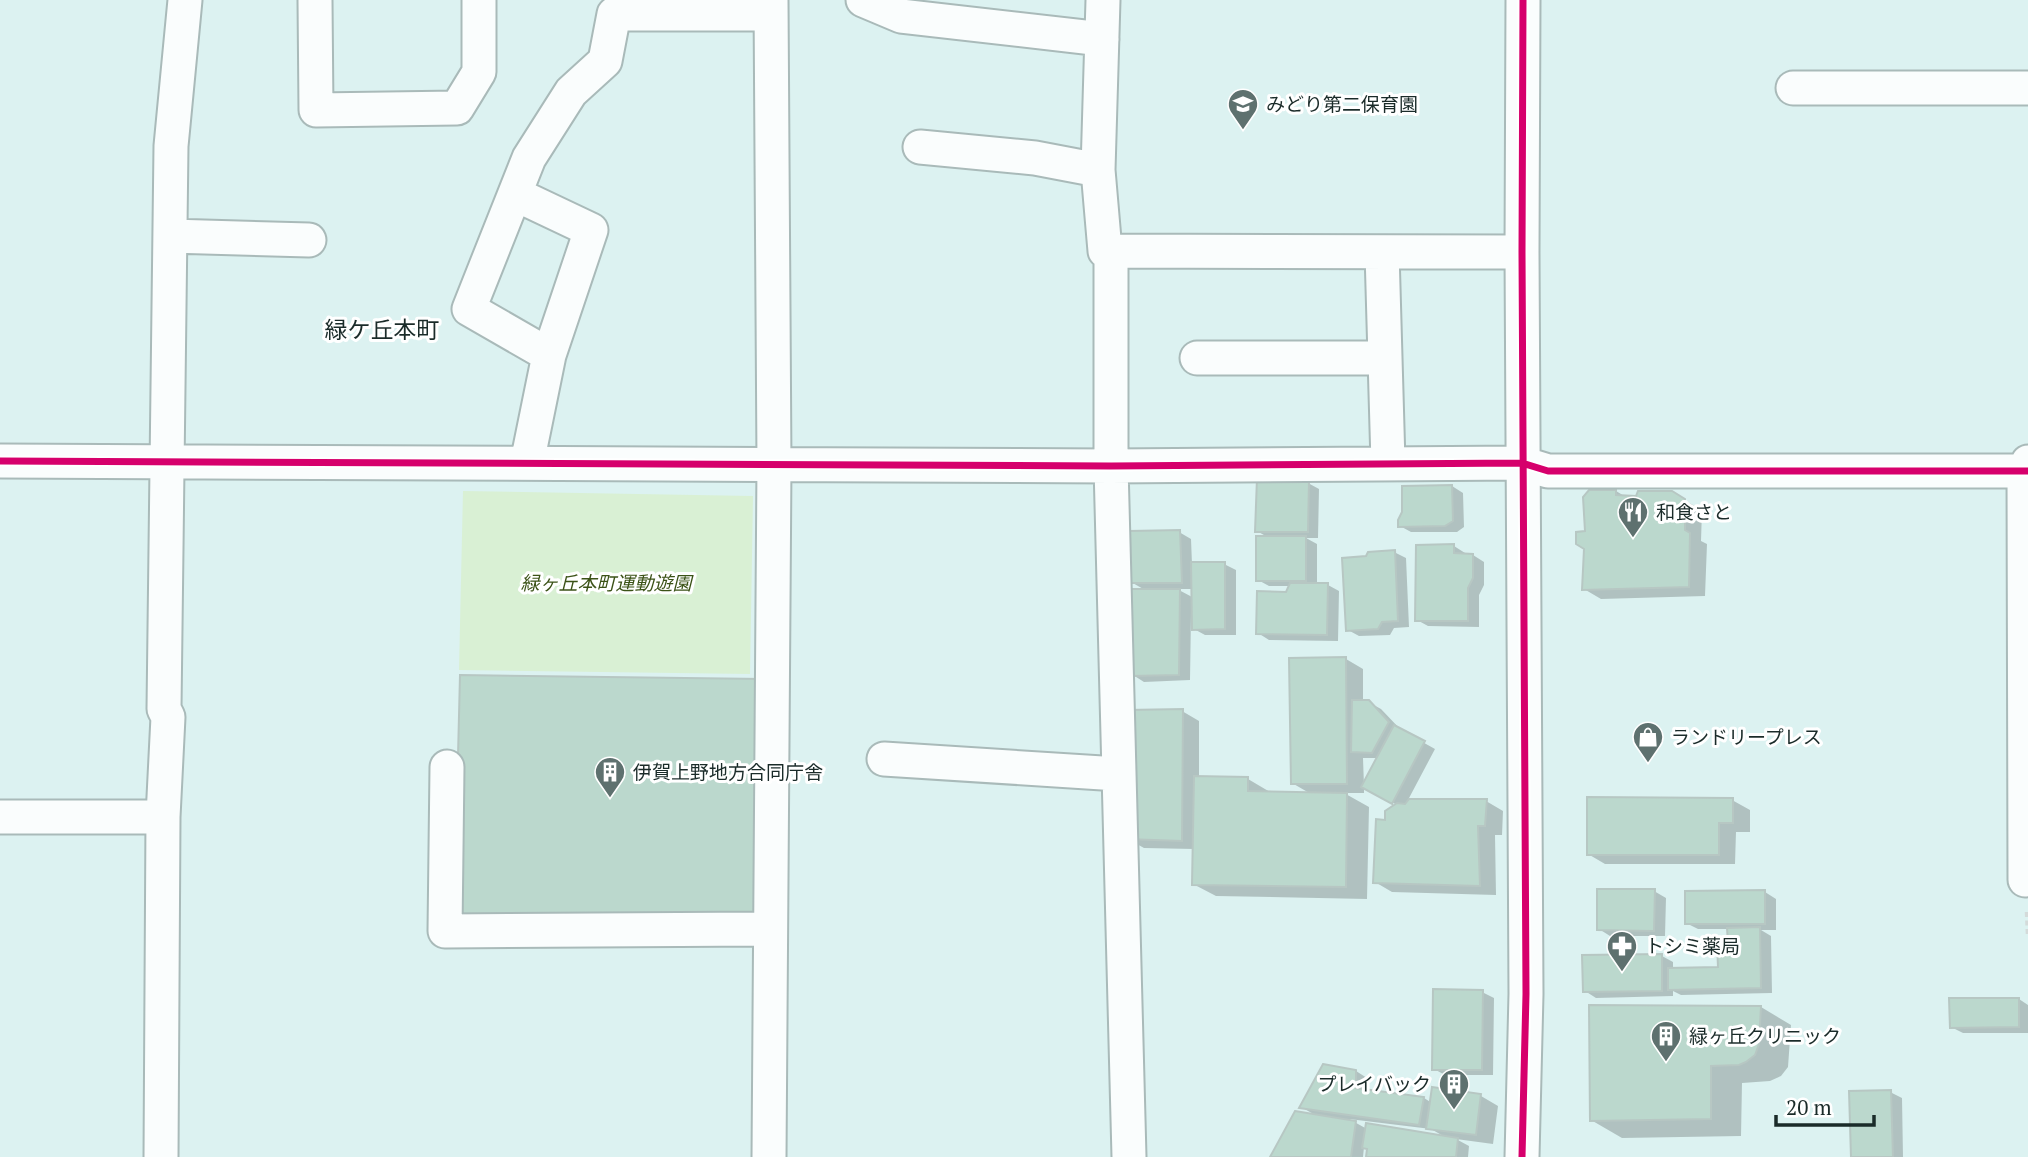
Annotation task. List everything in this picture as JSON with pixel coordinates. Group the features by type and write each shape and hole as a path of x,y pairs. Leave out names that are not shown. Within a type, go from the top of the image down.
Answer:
{"street":[{"path":"161,1157 163,817 168,717 164,709 171,146 185,0"},
{"path":"315,0 316,110 457,108 479,72 479,0"},
{"path":"1103,0 1098,170 1105,251 1522,252"},
{"path":"1522,1157 1526,994 1522,463 1523,0"},
{"path":"864,1 901,16 1102,39"},
{"path":"549,355 469,309 529,158 571,92 605,61 614,14 771,7 774,464 769,1157"},
{"path":"1793,88 2028,88"},
{"path":"920,147 1035,158 1098,170"},
{"path":"515,194 591,230 549,355 527,463"},
{"path":"170,236 309,240"},
{"path":"1111,251 1111,466 1129,1157"},
{"path":"1382,252 1388,463"},
{"path":"1197,358 1385,358"},
{"path":"0,461 1111,466 1522,463 1548,471 2027,468 2025,880"},
{"path":"884,759 1118,774"},
{"path":"447,767 445,931 769,929"},
{"path":"0,817 163,817"}],"green space":[{"name":"緑ヶ丘本町運動遊園","path":"463,491 753,496 750,674 459,670"}],"building":[{"path":"1257,478 1309,481 1308,532 1255,532"},
{"path":"1452,485 1453,521 1445,526 1398,527 1402,512 1402,486"},
{"name":"和食さと","path":"1589,490 1616,490 1616,495 1636,496 1638,491 1672,491 1685,499 1685,530 1690,533 1689,587 1582,590 1584,549 1576,544 1576,532 1585,531 1583,497"},
{"path":"1180,530 1182,583 1129,583 1130,531"},
{"path":"1256,536 1306,536 1306,581 1256,581"},
{"path":"1454,544 1454,553 1473,554 1473,578 1468,588 1468,621 1415,621 1416,545"},
{"path":"1395,550 1398,621 1382,622 1378,629 1346,631 1342,558"},
{"path":"1191,562 1225,562 1225,629 1192,630"},
{"path":"1290,583 1328,583 1327,635 1256,634 1257,591 1286,592"},
{"path":"1130,589 1180,589 1179,675 1131,676"},
{"path":"1346,657 1347,784 1291,784 1289,658"},
{"name":"伊賀上野地方合同庁舎","path":"460,675 763,679 761,921 454,919"},
{"path":"1352,700 1369,700 1389,722 1372,753 1351,752"},
{"path":"1183,709 1182,841 1125,839 1127,710"},
{"path":"1394,725 1425,741 1392,804 1361,787"},
{"path":"1194,776 1248,777 1248,791 1347,793 1346,887 1192,885"},
{"path":"1587,797 1733,798 1733,823 1719,823 1719,855 1587,855"},
{"path":"1409,799 1487,799 1485,826 1478,826 1480,886 1373,883 1376,819 1385,820 1385,811 1397,803 1405,804"},
{"path":"1597,889 1655,889 1654,931 1597,930"},
{"path":"1765,890 1765,924 1685,924 1685,891"},
{"path":"1760,927 1761,988 1668,990 1668,968 1718,967 1717,943 1728,943 1727,928"},
{"name":"トシミ薬局","path":"1662,954 1662,991 1583,992 1582,955"},
{"path":"1433,989 1483,990 1482,1070 1432,1070"},
{"path":"1949,998 2019,998 2019,1027 1950,1028"},
{"name":"緑ヶ丘クリニック","path":"1589,1005 1761,1006 1759,1044 1755,1055 1746,1062 1739,1065 1711,1066 1711,1119 1590,1121"},
{"path":"1323,1064 1356,1070 1356,1088 1424,1097 1419,1125 1299,1108"},
{"name":"プレイバック","path":"1432,1087 1481,1094 1476,1135 1426,1129"},
{"path":"1891,1090 1893,1157 1851,1157 1849,1091"},
{"path":"1295,1111 1356,1121 1351,1157 1270,1157"},
{"path":"1366,1123 1458,1138 1456,1157 1366,1157 1367,1149 1362,1148"}],"cycle path":[{"path":"1522,1157 1526,994 1523,0"},
{"path":"0,461 1111,466 1522,463 1548,471 2028,471"}],"place":[{"name":"みどり第二保育園","path":"1243,131"},
{"name":"和食さと","path":"1633,539"},
{"name":"ランドリープレス","path":"1648,764"},
{"name":"伊賀上野地方合同庁舎","path":"610,799"},
{"name":"トシミ薬局","path":"1622,973"},
{"name":"緑ヶ丘クリニック","path":"1666,1063"},
{"name":"プレイバック","path":"1454,1111"}],"district":[{"name":"緑ケ丘本町","path":"382,330"}]}
